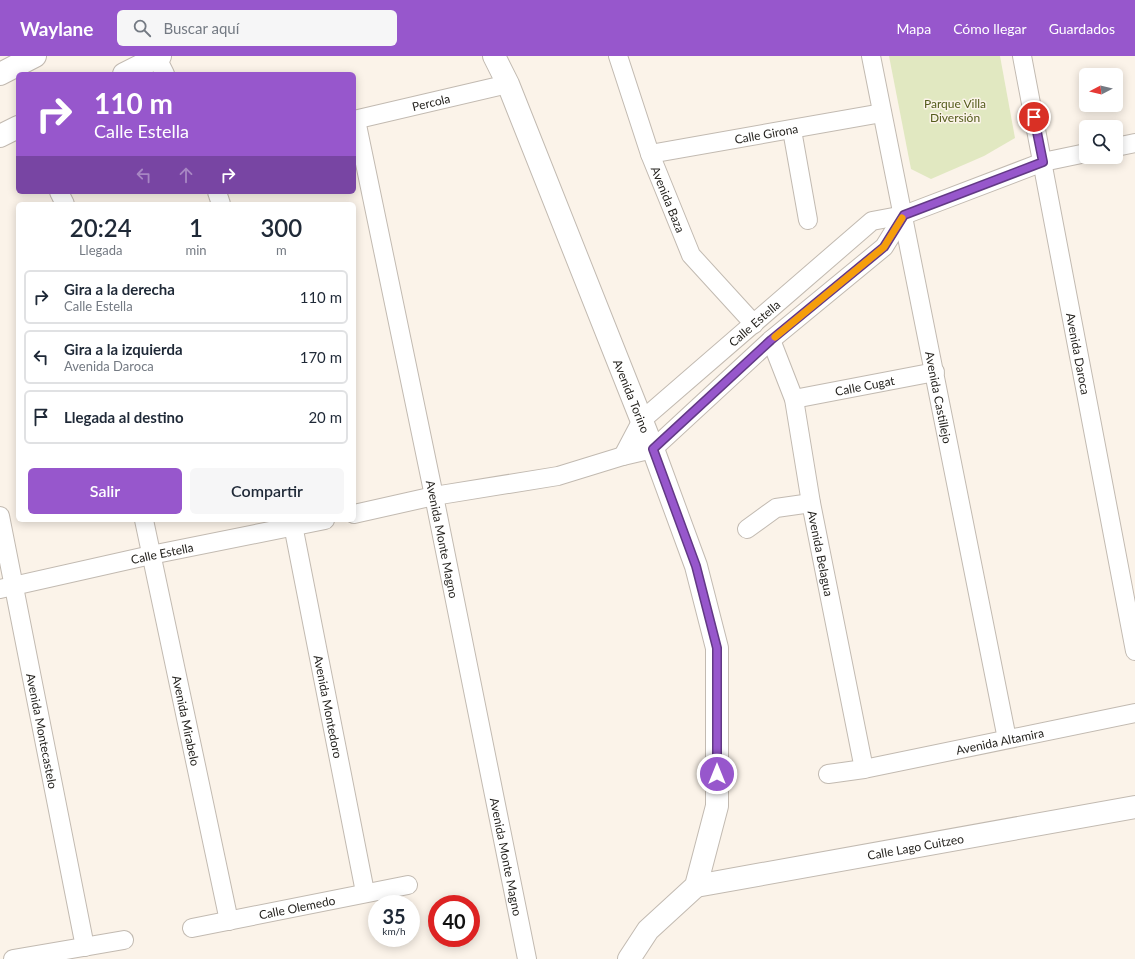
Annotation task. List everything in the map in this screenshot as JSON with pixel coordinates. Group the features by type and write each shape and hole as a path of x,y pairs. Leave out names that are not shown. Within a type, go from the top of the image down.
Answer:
{"street":[{"path":"0,74 34,56"},
{"name":"Avenida Torino","path":"494,56 508,84 653,449 696,566 717,648 717,806 696,886"},
{"name":"Avenida Baza","path":"618,56 650,154 691,255 754,324"},
{"name":"Avenida Castillejo","path":"871,56 904,215 1007,739"},
{"name":"Avenida Daroca","path":"1022,56 1135,651"},
{"path":"130,72 161,62"},
{"name":"Percola","path":"356,120 508,84"},
{"name":"Calle Girona","path":"650,154 882,114"},
{"name":"Avenida Monte Magno","path":"356,125 434,496 527,959"},
{"path":"0,136 16,128"},
{"path":"792,130 808,220"},
{"path":"1123,146 1135,143"},
{"name":"Calle Estella","path":"623,456 642,420 872,221 904,215 1043,162 1079,154"},
{"name":"Calle Estella","path":"356,514 434,496 558,476 623,456 653,449 771,340 884,247 904,215"},
{"name":"Avenida Belagua","path":"771,340 794,399 811,503 864,769"},
{"name":"Calle Cugat","path":"794,399 935,372"},
{"path":"747,529 776,508 811,503"},
{"name":"Avenida Montecastelo","path":"0,516 7,588 85,947"},
{"name":"Avenida Mirabelo","path":"144,522 229,921"},
{"name":"Calle Estella","path":"7,588 293,523 304,522"},
{"name":"Avenida Montedoro","path":"293,523 365,892"},
{"name":"Avenida Altamira","path":"828,774 864,769 1135,713"},
{"name":"Calle Lago Cuitzeo","path":"696,886 1135,807"},
{"name":"Calle Olemedo","path":"192,928 365,892 408,885"},
{"path":"629,959 648,930 696,886"},
{"path":"13,959 124,940"}],"green space":[{"name":"Parque Villa Diversión","path":"889,56 1000,56 1015,138 984,156 931,179 911,169"}],"slow traffic":[{"path":"775,337 884,247 902,218"}],"route":[{"path":"717,774 717,648 696,566 653,449 771,340 884,247 904,215 1043,162 1034,117"}]}
